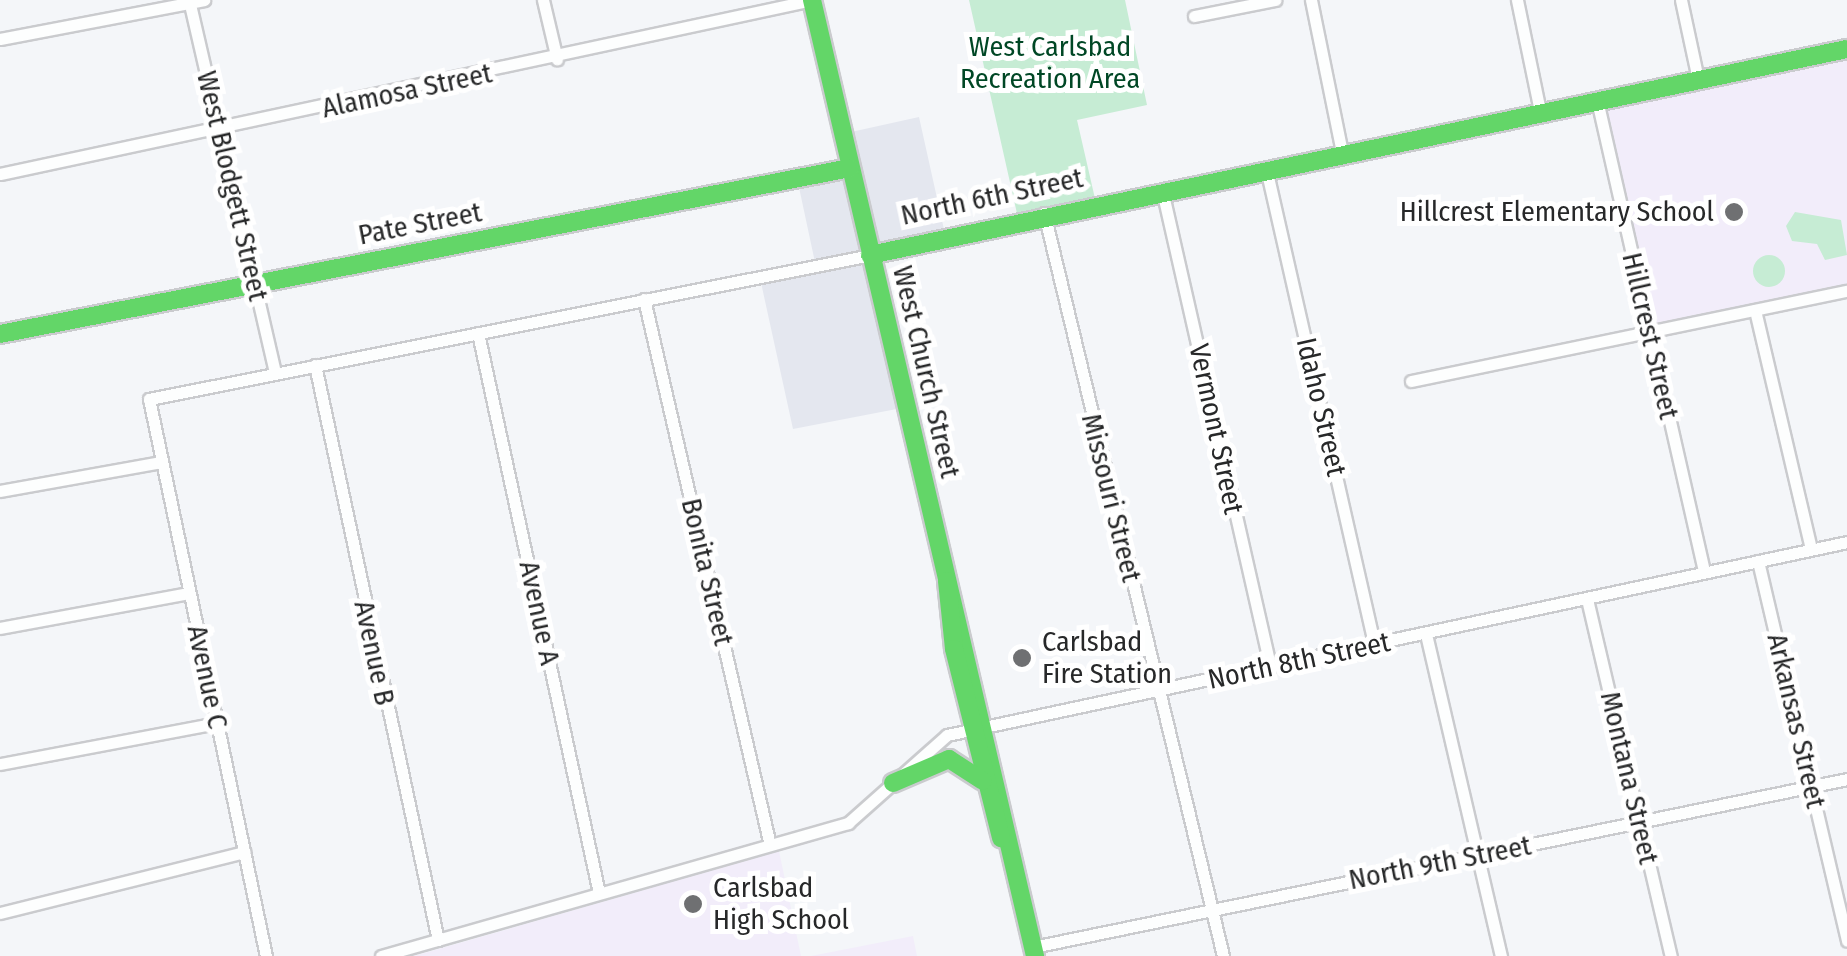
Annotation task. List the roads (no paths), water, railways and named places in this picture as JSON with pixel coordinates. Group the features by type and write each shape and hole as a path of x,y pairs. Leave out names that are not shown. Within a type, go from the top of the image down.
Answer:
{"street":[{"path":"0,39 204,0"},
{"path":"543,0 556,59"},
{"name":"Alamosa Street","path":"0,174 220,132 812,0"},
{"name":"West Church Street","path":"812,0 1034,951"},
{"path":"1194,16 1246,2 1275,0"},
{"path":"1311,0 1342,152"},
{"path":"1517,0 1540,111"},
{"path":"1681,0 1698,79"},
{"name":"West Blodgett Street","path":"190,2 275,372"},
{"name":"North 6th Street","path":"149,399 870,255 1044,213 1847,50"},
{"name":"Hillcrest Street","path":"1597,100 1704,572"},
{"name":"Pate Street","path":"0,334 850,168"},
{"name":"Idaho Street","path":"1266,168 1375,646"},
{"name":"Vermont Street","path":"1162,190 1270,668"},
{"name":"Missouri Street","path":"1044,213 1223,956"},
{"path":"1411,381 1847,290"},
{"name":"Bonita Street","path":"644,300 770,845"},
{"path":"1755,310 1811,549"},
{"name":"Avenue A","path":"478,333 599,893"},
{"name":"Avenue B","path":"315,365 438,940"},
{"name":"Avenue C","path":"149,399 266,956"},
{"path":"0,491 161,462"},
{"name":"North 8th Street","path":"381,956 848,823 893,784 930,742 980,727 1375,646 1847,542"},
{"name":"Arkansas Street","path":"1758,560 1847,940"},
{"path":"0,628 189,593"},
{"name":"Montana Street","path":"1588,599 1671,956"},
{"path":"1426,634 1501,956"},
{"path":"0,764 216,723"},
{"name":"West Church Street","path":"980,727 987,786 1034,951"},
{"path":"893,784 948,759 987,786"},
{"name":"North 9th Street","path":"1034,951 1212,909 1847,780"},
{"path":"0,912 244,852"}],"place":[{"name":"Hillcrest Elementary School","path":"1734,212"},
{"name":"Carlsbad Fire Station","path":"1022,658"},
{"name":"Carlsbad High School","path":"693,904"}],"park label":[{"name":"West Carlsbad Recreation Area","path":"1050,63"}]}
